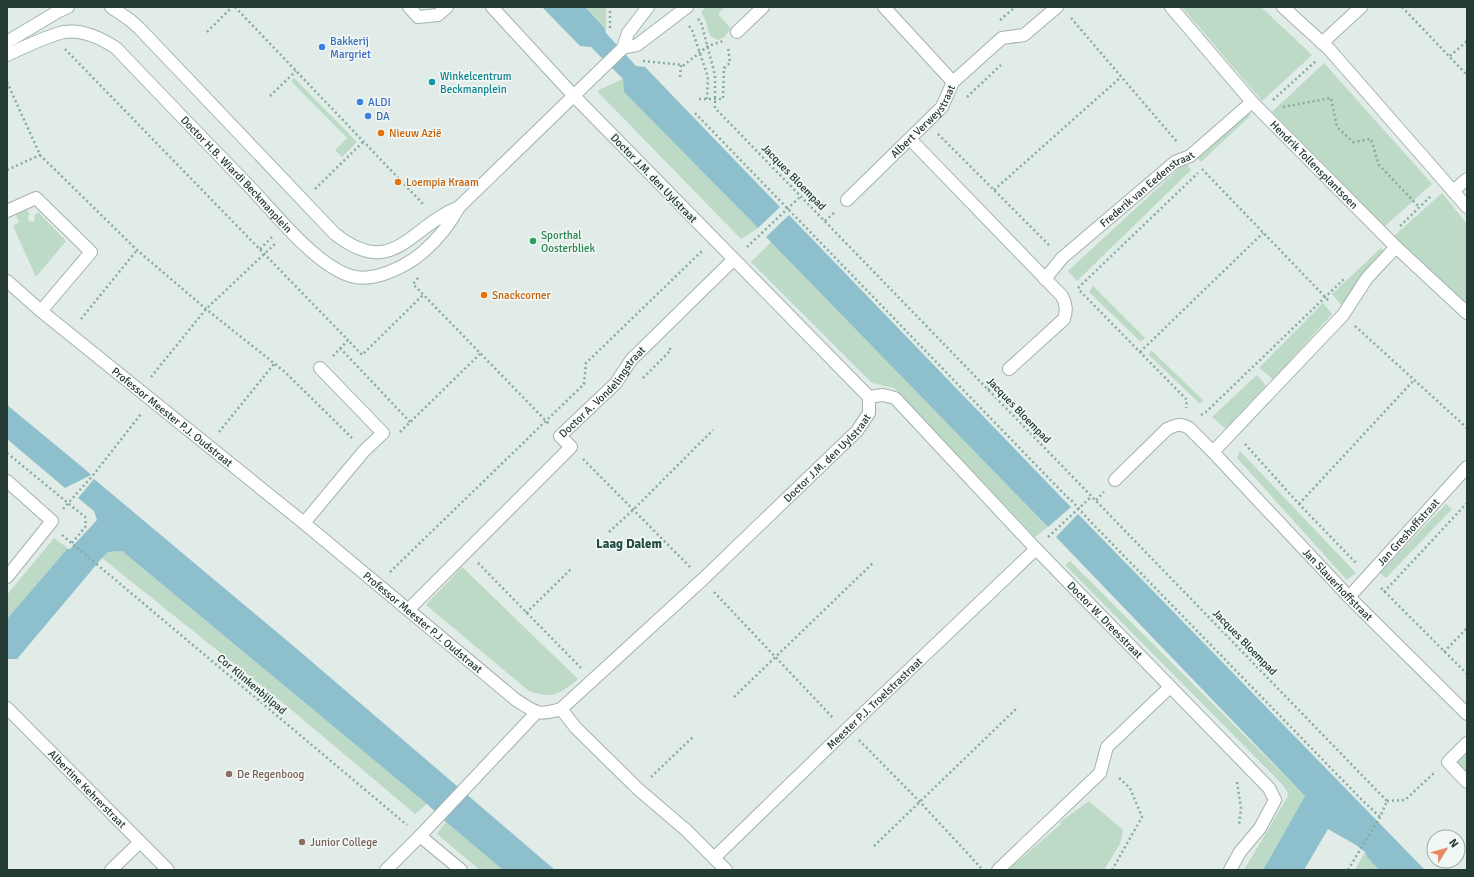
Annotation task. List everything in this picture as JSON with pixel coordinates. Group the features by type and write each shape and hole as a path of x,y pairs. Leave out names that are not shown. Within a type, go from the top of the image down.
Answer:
{"street":[{"path":"7,42 68,7"},
{"name":"Doctor H.B. Wiardi Beckmanplein","path":"111,7 139,28 335,234 349,245 366,251 383,253 393,250 420,233 436,218 459,207"},
{"path":"409,7 418,17 438,15 447,7"},
{"name":"Doctor J.M. den Uylstraat","path":"492,7 573,95 733,260 869,397 869,413 857,431 702,580 561,709 541,713"},
{"path":"623,48 628,33 648,7"},
{"path":"737,32 764,7"},
{"path":"884,7 954,82"},
{"name":"Hendrik Tollensplantsoen","path":"1171,7 1252,102 1386,238 1467,313"},
{"path":"1283,7 1325,46 1467,207"},
{"path":"1325,46 1361,7"},
{"name":"Albert Verweystraat","path":"847,200 942,107 954,82 1002,38 1024,35 1062,10"},
{"path":"623,48 637,45 682,11"},
{"name":"Doctor H.B. Wiardi Beckmanplein","path":"7,55 64,32 87,34 97,37 116,48 290,230 323,261 333,268 353,277 365,278 376,277 390,272 423,252 451,221 459,207 623,48"},
{"name":"Frederik van Eedenstraat","path":"1046,279 1062,258 1176,162 1190,156 1252,102"},
{"path":"910,139 1062,296 1066,307 1064,319 1009,369"},
{"path":"1449,186 1467,179"},
{"path":"7,211 36,198 91,252 41,311"},
{"path":"1213,452 1343,315 1367,278 1396,247"},
{"name":"Doctor A. Vondelingstraat","path":"409,609 571,447 560,436 616,383 631,360 733,260"},
{"name":"Professor Meester P.J. Oudstraat","path":"7,281 41,311 409,609 516,700 541,713"},
{"path":"304,523 364,451 383,433 320,368"},
{"name":"Doctor W. Dreesstraat","path":"869,397 883,395 895,398 1036,549 1269,788 1275,800 1260,828 1240,852 1230,870"},
{"path":"1115,480 1167,429 1178,424 1184,425"},
{"name":"Jan Slauerhoffstraat","path":"1184,425 1189,428 1213,452 1348,597 1467,714"},
{"name":"Jan Greshoffstraat","path":"1348,597 1467,467"},
{"path":"7,482 52,521 7,577"},
{"name":"Meester P.J. Troelstrastraat","path":"714,858 1036,549"},
{"path":"998,870 1100,773 1107,747 1170,687"},
{"name":"Albertine Kehrerstraat","path":"7,708 168,870"},
{"path":"561,709 576,728 638,789 686,830 726,870"},
{"path":"386,870 471,782 541,713"},
{"path":"1467,743 1448,762 1467,782"},
{"path":"420,836 461,870"},
{"path":"112,870 140,842"}],"path":[{"path":"207,32 232,7"},
{"path":"1402,7 1467,75"},
{"path":"1062,10 1190,156 1325,297 1467,428"},
{"path":"682,11 692,30 708,77 707,98"},
{"name":"Jacques Bloempad","path":"697,18 701,22 715,75 715,108 1387,801"},
{"path":"53,36 362,355 423,295"},
{"path":"699,98 723,99 724,68 730,63 727,40"},
{"path":"1450,56 1467,41"},
{"path":"1261,111 1325,46"},
{"path":"680,77 681,64"},
{"path":"270,96 296,71"},
{"path":"994,190 1121,77"},
{"path":"7,82 40,155 137,250 206,309 285,372 364,451"},
{"path":"1261,111 1331,98 1337,127 1353,142 1371,139 1379,165 1419,207"},
{"path":"695,113 1077,509 1379,818"},
{"path":"927,122 1062,258"},
{"path":"7,170 40,155"},
{"name":"Frederik van Eedenstraat","path":"1062,296 1078,288 1207,164"},
{"path":"1386,238 1419,207 1449,186"},
{"path":"733,260 801,196"},
{"path":"140,390 206,309 290,230"},
{"path":"1140,352 1263,233"},
{"path":"378,584 584,384 586,363 714,240"},
{"path":"81,319 137,250"},
{"path":"1184,425 1206,412 1347,276"},
{"path":"1078,288 1187,400 1184,425"},
{"path":"320,368 348,340"},
{"path":"340,348 410,422"},
{"path":"383,433 395,436 480,354"},
{"path":"208,445 274,364"},
{"path":"1299,504 1414,380"},
{"path":"70,502 152,400"},
{"path":"609,532 713,430"},
{"path":"1234,431 1299,504 1368,576 1467,674"},
{"path":"571,447 702,580 846,730 860,741 920,802 983,870"},
{"name":"Cor Klinkenbijlpad","path":"7,453 85,517 86,526 73,544 420,836"},
{"path":"1051,534 1092,496"},
{"path":"1384,592 1467,503"},
{"path":"466,552 592,680"},
{"path":"734,697 874,562"},
{"path":"526,613 571,569"},
{"path":"1444,652 1467,628"},
{"path":"874,846 1018,707"},
{"path":"638,789 694,736"},
{"path":"1238,756 1233,764 1240,792 1239,824 1236,841 1240,852"},
{"path":"1103,761 1130,788 1142,817 1112,870"},
{"path":"1348,870 1379,818 1387,801 1405,800 1437,770 1448,762"}],"green space":[{"path":"585,7 606,7 606,33 604,26"},
{"path":"706,7 725,7 718,14 731,29 724,37 718,40 710,36 705,19 701,12"},
{"path":"1182,7 1261,7 1312,55 1262,101"},
{"path":"1324,63 1432,184 1385,226 1272,112"},
{"path":"294,78 357,142 342,157 335,150 347,138 291,81"},
{"path":"623,79 624,92 758,228 741,239 597,91"},
{"path":"1248,111 1251,115 1201,162 1196,156"},
{"path":"1186,162 1191,170 1077,281 1068,271"},
{"path":"1442,193 1467,224 1467,304 1394,236"},
{"path":"27,210 29,214 28,221 34,222 35,215 38,212 66,241 36,277 13,226 19,222 16,215"},
{"path":"771,242 1048,527 1035,537 894,388 872,383 751,262"},
{"path":"1381,248 1384,253 1343,307 1332,294"},
{"path":"1093,286 1145,338 1141,342 1089,292"},
{"path":"1323,303 1332,314 1273,379 1259,368"},
{"path":"1151,350 1203,400 1200,404 1149,355"},
{"path":"1257,375 1266,386 1226,429 1212,417"},
{"path":"1240,451 1356,573 1347,580 1237,458"},
{"path":"1446,504 1452,509 1386,578 1380,573"},
{"path":"54,538 70,550 67,549 7,619 7,595"},
{"path":"122,551 427,804 415,814 287,706 102,558 108,552"},
{"path":"1070,561 1305,796 1263,870 1244,870 1288,796 1287,791 1281,783 1065,565"},
{"path":"462,567 578,679 565,689 555,694 544,695 529,691 426,605"},
{"path":"1467,751 1467,773 1456,762"},
{"path":"1089,801 1123,830 1120,844 1104,870 1008,870 1061,824 1060,822"},
{"path":"446,822 503,870 480,870 437,834"},
{"path":"1365,852 1367,857 1379,870 1355,870"}],"water":[{"path":"542,7 585,7 604,27 606,33 636,66 645,67 780,207 758,228 624,92 623,79 591,47 580,46"},
{"path":"789,215 1071,507 1048,527 766,237"},
{"path":"7,405 91,475 65,488 7,439"},
{"path":"94,479 297,649 555,870 503,870 427,804 122,551 108,552 17,659 7,659 7,619 67,549 70,549 97,520 94,511 78,498"},
{"path":"1078,514 1425,870 1379,870 1367,857 1365,852 1328,829 1304,870 1263,870 1305,796 1056,537"}],"place":[{"name":"Bakkerij Margriet","path":"322,47"},
{"name":"Winkelcentrum Beckmanplein","path":"432,82"},
{"name":"ALDI","path":"360,102"},
{"name":"DA","path":"368,116"},
{"name":"Nieuw Azië","path":"381,133"},
{"name":"Loempia Kraam","path":"398,182"},
{"name":"Sporthal Oosterbliek","path":"533,241"},
{"name":"Snackcorner","path":"484,295"},
{"name":"De Regenboog","path":"229,774"},
{"name":"Junior College","path":"302,842"}],"district":[{"name":"Laag Dalem","path":"629,543"}]}
